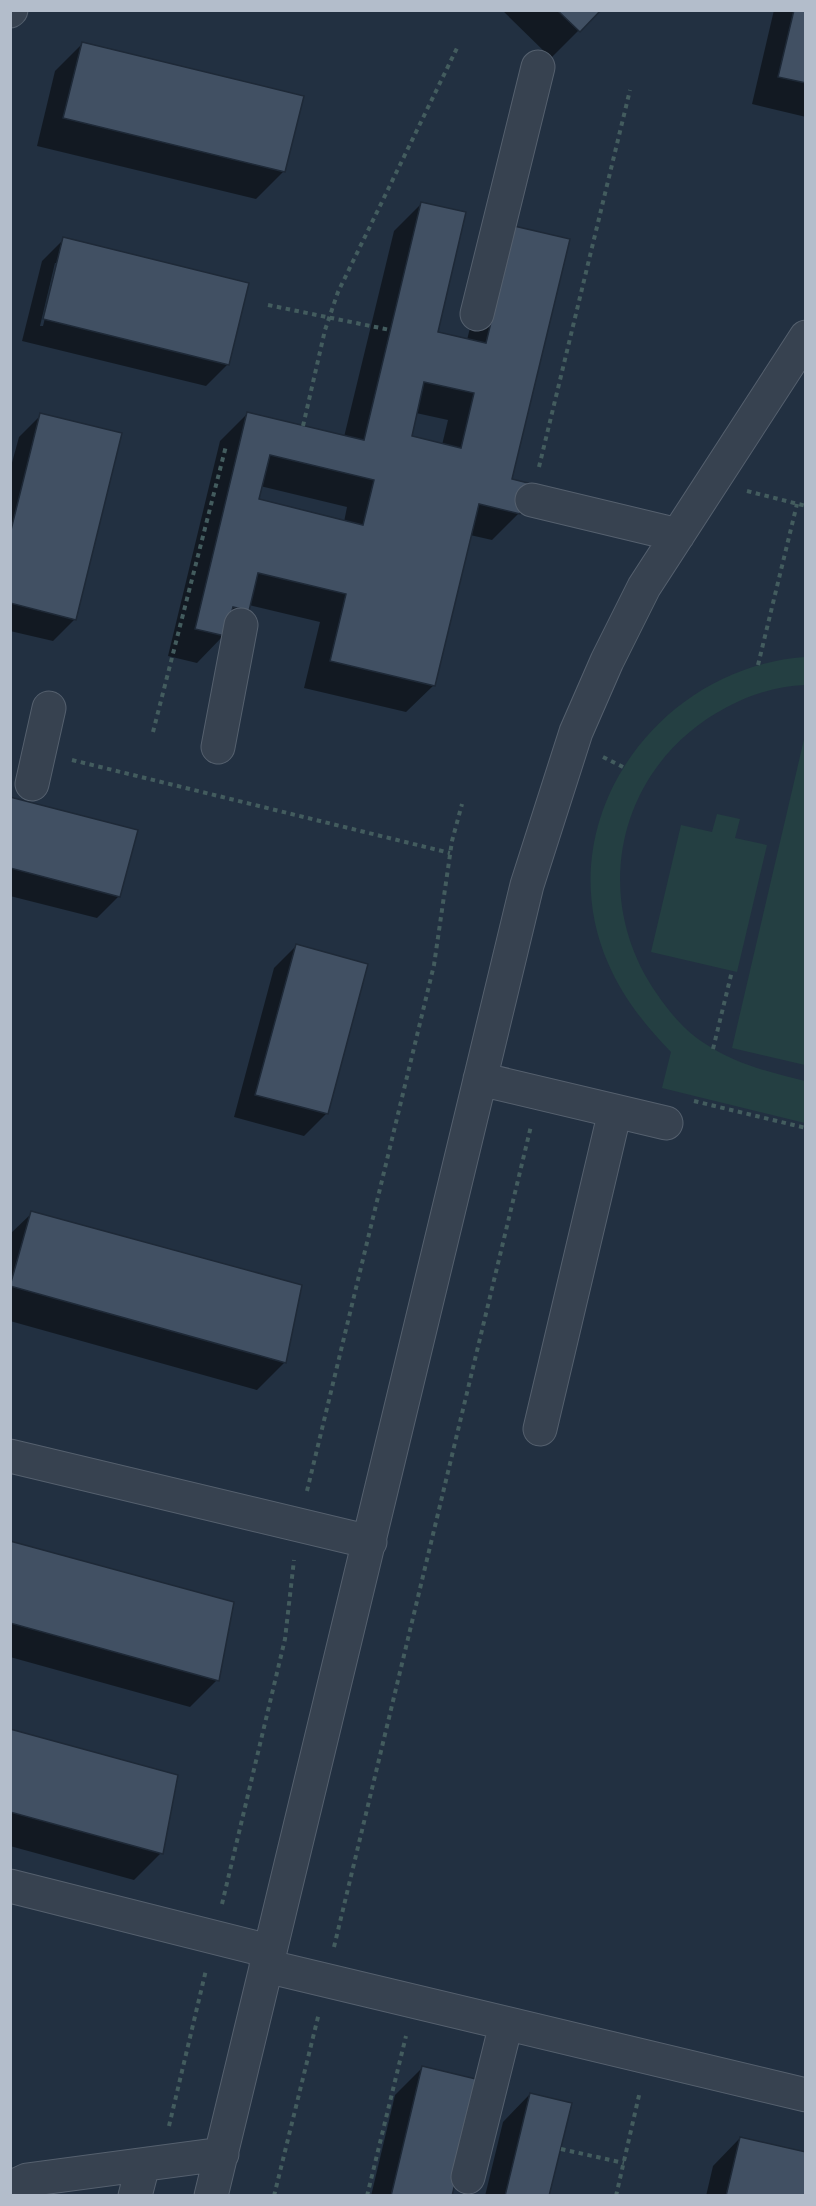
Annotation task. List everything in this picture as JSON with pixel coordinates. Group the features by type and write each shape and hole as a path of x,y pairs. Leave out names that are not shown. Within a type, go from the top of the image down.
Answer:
{"lane":[{"path":"477,314 538,67"},
{"path":"211,2196 527,885 576,732 607,661 644,587 806,337"},
{"path":"531,500 678,535"},
{"path":"218,747 241,625"},
{"path":"32,784 49,708"},
{"path":"480,1079 666,1124"},
{"path":"540,1429 615,1111"},
{"path":"10,1456 370,1542"},
{"path":"10,1886 214,1937 326,1981 806,2095"},
{"path":"468,2177 506,2024"},
{"path":"10,2188 27,2180 146,2174 222,2154"}],"path":[{"path":"303,426 329,315 338,292 458,46"},
{"path":"531,500 630,90"},
{"path":"268,305 329,315 390,330"},
{"path":"153,732 226,446"},
{"path":"712,482 806,506"},
{"path":"758,665 797,504"},
{"path":"39,752 450,853"},
{"path":"146,2174 214,1937 285,1639 298,1525 434,965 450,853 462,804"},
{"path":"713,1049 732,971"},
{"path":"274,2196 538,1093"},
{"path":"692,1101 806,1128"},
{"path":"368,2196 414,2002"},
{"path":"616,2196 648,2058"},
{"path":"561,2149 624,2163"}],"green space":[{"path":"805,657 805,685 765,692 727,707 690,731 661,761 639,796 626,834 620,874 623,915 636,955 662,1001 684,1027 728,1057 753,1067 805,1081 805,1123 662,1088 671,1052 635,1011 608,963 593,909 592,857 604,806 628,760 662,721 703,689 752,667"},
{"path":"805,735 806,1065 732,1048"},
{"path":"717,814 740,819 735,838 767,845 737,972 651,952 681,825 712,832"}],"building":[{"path":"557,10 601,10 580,32"},
{"path":"794,10 806,10 806,83 778,77"},
{"path":"82,42 304,96 285,172 63,118"},
{"path":"421,202 466,212 438,332 486,343 514,226 570,239 512,479 528,483 520,514 479,504 435,686 330,661 346,594 258,573 249,611 233,607 225,636 195,629 247,412 364,440","holes":["424,382 474,393 461,448 412,436","270,455 374,480 363,525 259,499"]},
{"path":"63,237 249,283 229,365 43,319"},
{"path":"40,413 122,433 76,620 10,603 10,534"},
{"path":"10,797 138,830 120,897 10,868"},
{"path":"296,944 368,964 328,1114 255,1095"},
{"path":"31,1211 302,1285 286,1363 10,1286"},
{"path":"10,1541 234,1602 219,1681 10,1623"},
{"path":"10,1729 178,1775 163,1854 10,1812"},
{"path":"422,2066 480,2080 452,2196 391,2196"},
{"path":"530,2093 572,2103 549,2196 505,2196"},
{"path":"740,2137 806,2152 806,2196 726,2196"}]}
